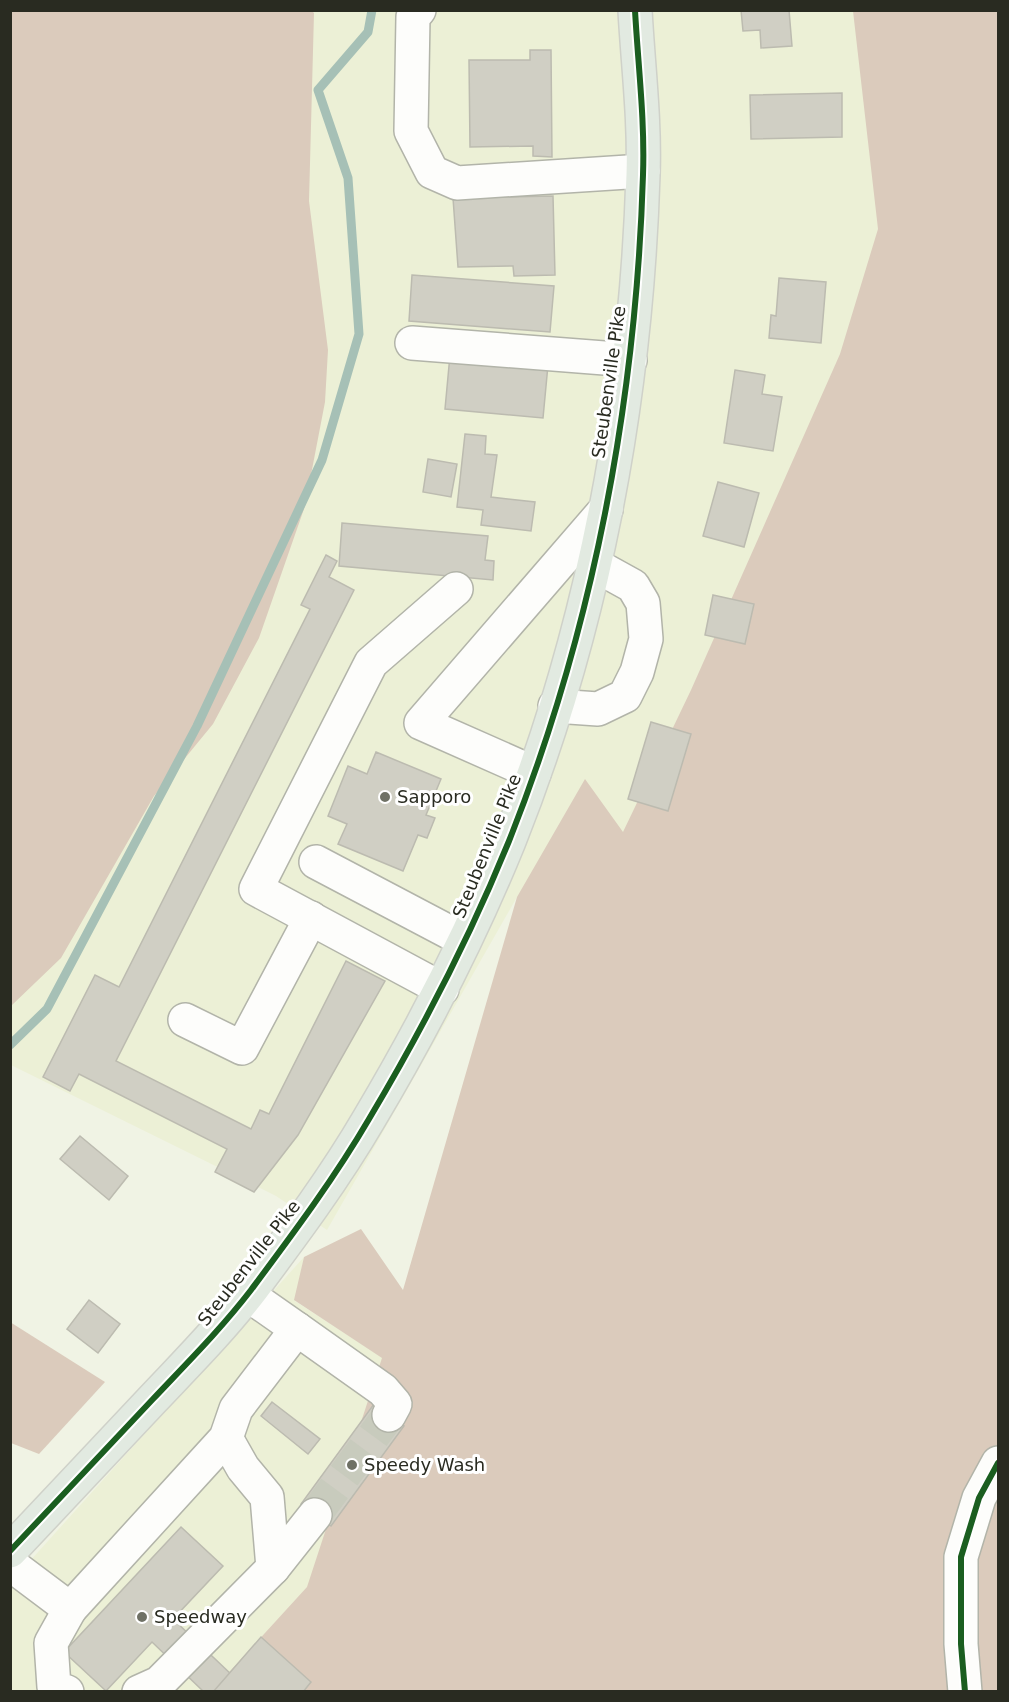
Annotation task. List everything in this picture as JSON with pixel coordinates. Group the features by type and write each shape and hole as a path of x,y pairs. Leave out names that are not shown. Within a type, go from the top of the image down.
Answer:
{"main road":[{"name":"Steubenville Pike","path":"10,1551 191,1359 248,1294 315,1202 368,1122 442,989 508,842 534,773 595,565 630,360 638,278 643,171 635,10"}],"street":[{"path":"419,10 413,17 411,131 432,172 457,183 643,171"},
{"path":"412,343 630,360"},
{"path":"534,773 421,723 606,509"},
{"path":"555,706 598,710 625,696 637,672 646,639 643,603 633,586 595,565"},
{"path":"442,989 256,889 371,663 456,589"},
{"path":"316,862 464,940"},
{"path":"185,1020 242,1048 311,918"},
{"path":"248,1294 383,1390 395,1404 389,1415"},
{"path":"67,1692 54,1687 51,1643 70,1609 226,1438 236,1409 297,1329"},
{"path":"226,1438 243,1468 267,1497 273,1568"},
{"path":"965,1692 961,1644 962,1557 979,1498 999,1463"},
{"path":"139,1692 159,1683 273,1568 315,1515"},
{"path":"10,1564 70,1609"}],"shaded area":[{"path":"11,10 312,11 314,13 309,201 328,350 325,402 305,506 259,638 213,724 154,796 61,958 11,1006"},
{"path":"277,11 907,11 933,221 676,927 517,897 327,1230 276,1196 11,1065 10,938"},
{"path":"853,11 998,11 998,1691 211,1692 307,1587 382,1358 294,1300 304,1257 361,1229 403,1290 517,897 585,779 623,832 691,690 840,354 878,229"},
{"path":"304,1257 295,1301 437,1393 302,1691 11,1692 11,1582"},
{"path":"10,1322 105,1382 39,1454 11,1443"}],"building":[{"path":"741,10 789,10 792,46 761,48 760,30 743,31"},
{"path":"530,50 551,50 552,157 533,156 533,146 470,147 469,60 530,60"},
{"path":"842,93 842,137 751,139 750,95"},
{"path":"553,196 555,275 514,276 513,266 458,267 453,198"},
{"path":"412,275 554,286 550,332 409,321"},
{"path":"779,278 826,282 821,343 769,338 771,315 776,316"},
{"path":"450,355 548,365 543,418 445,409"},
{"path":"735,370 765,375 762,394 782,397 773,451 724,443"},
{"path":"465,434 486,436 485,454 497,455 491,497 535,502 531,531 481,525 483,510 457,507"},
{"path":"428,459 457,464 451,497 423,492"},
{"path":"718,482 759,493 744,547 703,536"},
{"path":"342,523 488,536 485,560 494,561 493,580 339,566"},
{"path":"326,555 337,561 329,577 354,590 116,1061 251,1129 260,1110 269,1114 346,961 385,981 298,1135 254,1192 215,1172 227,1149 79,1074 70,1091 43,1077 95,975 119,987 310,609 301,605"},
{"path":"713,595 754,604 745,644 705,635"},
{"path":"651,722 691,734 668,811 628,799"},
{"name":"Sapporo","path":"376,752 441,779 426,815 435,818 427,838 418,835 403,871 338,844 347,824 328,816 348,766 367,774"},
{"path":"80,1136 128,1176 109,1200 60,1159"},
{"path":"89,1300 120,1324 98,1353 67,1329"},
{"path":"272,1402 320,1439 308,1454 261,1416"},
{"name":"Speedy Wash","path":"374,1404 404,1426 331,1526 301,1504"},
{"path":"181,1527 223,1566 173,1619 233,1676 219,1692 204,1692 152,1642 106,1691 64,1652"},
{"path":"261,1637 311,1682 303,1692 213,1692"}],"waterway":[{"path":"10,1045 47,1009 197,726 322,460 359,334 348,178 318,90 368,32 372,10"}],"tunnel":[{"path":"315,1515 389,1415"}],"cycle path":[{"path":"10,1551 228,1319 312,1206 356,1141 426,1017 462,948 509,841 539,761 564,680 605,514 620,430 639,260 643,175 642,113 635,10"},
{"path":"965,1692 961,1644 961,1557 979,1498 998,1463"}],"place":[{"name":"Sapporo","path":"385,797"},
{"name":"Speedy Wash","path":"352,1465"},
{"name":"Speedway","path":"142,1617"}]}
